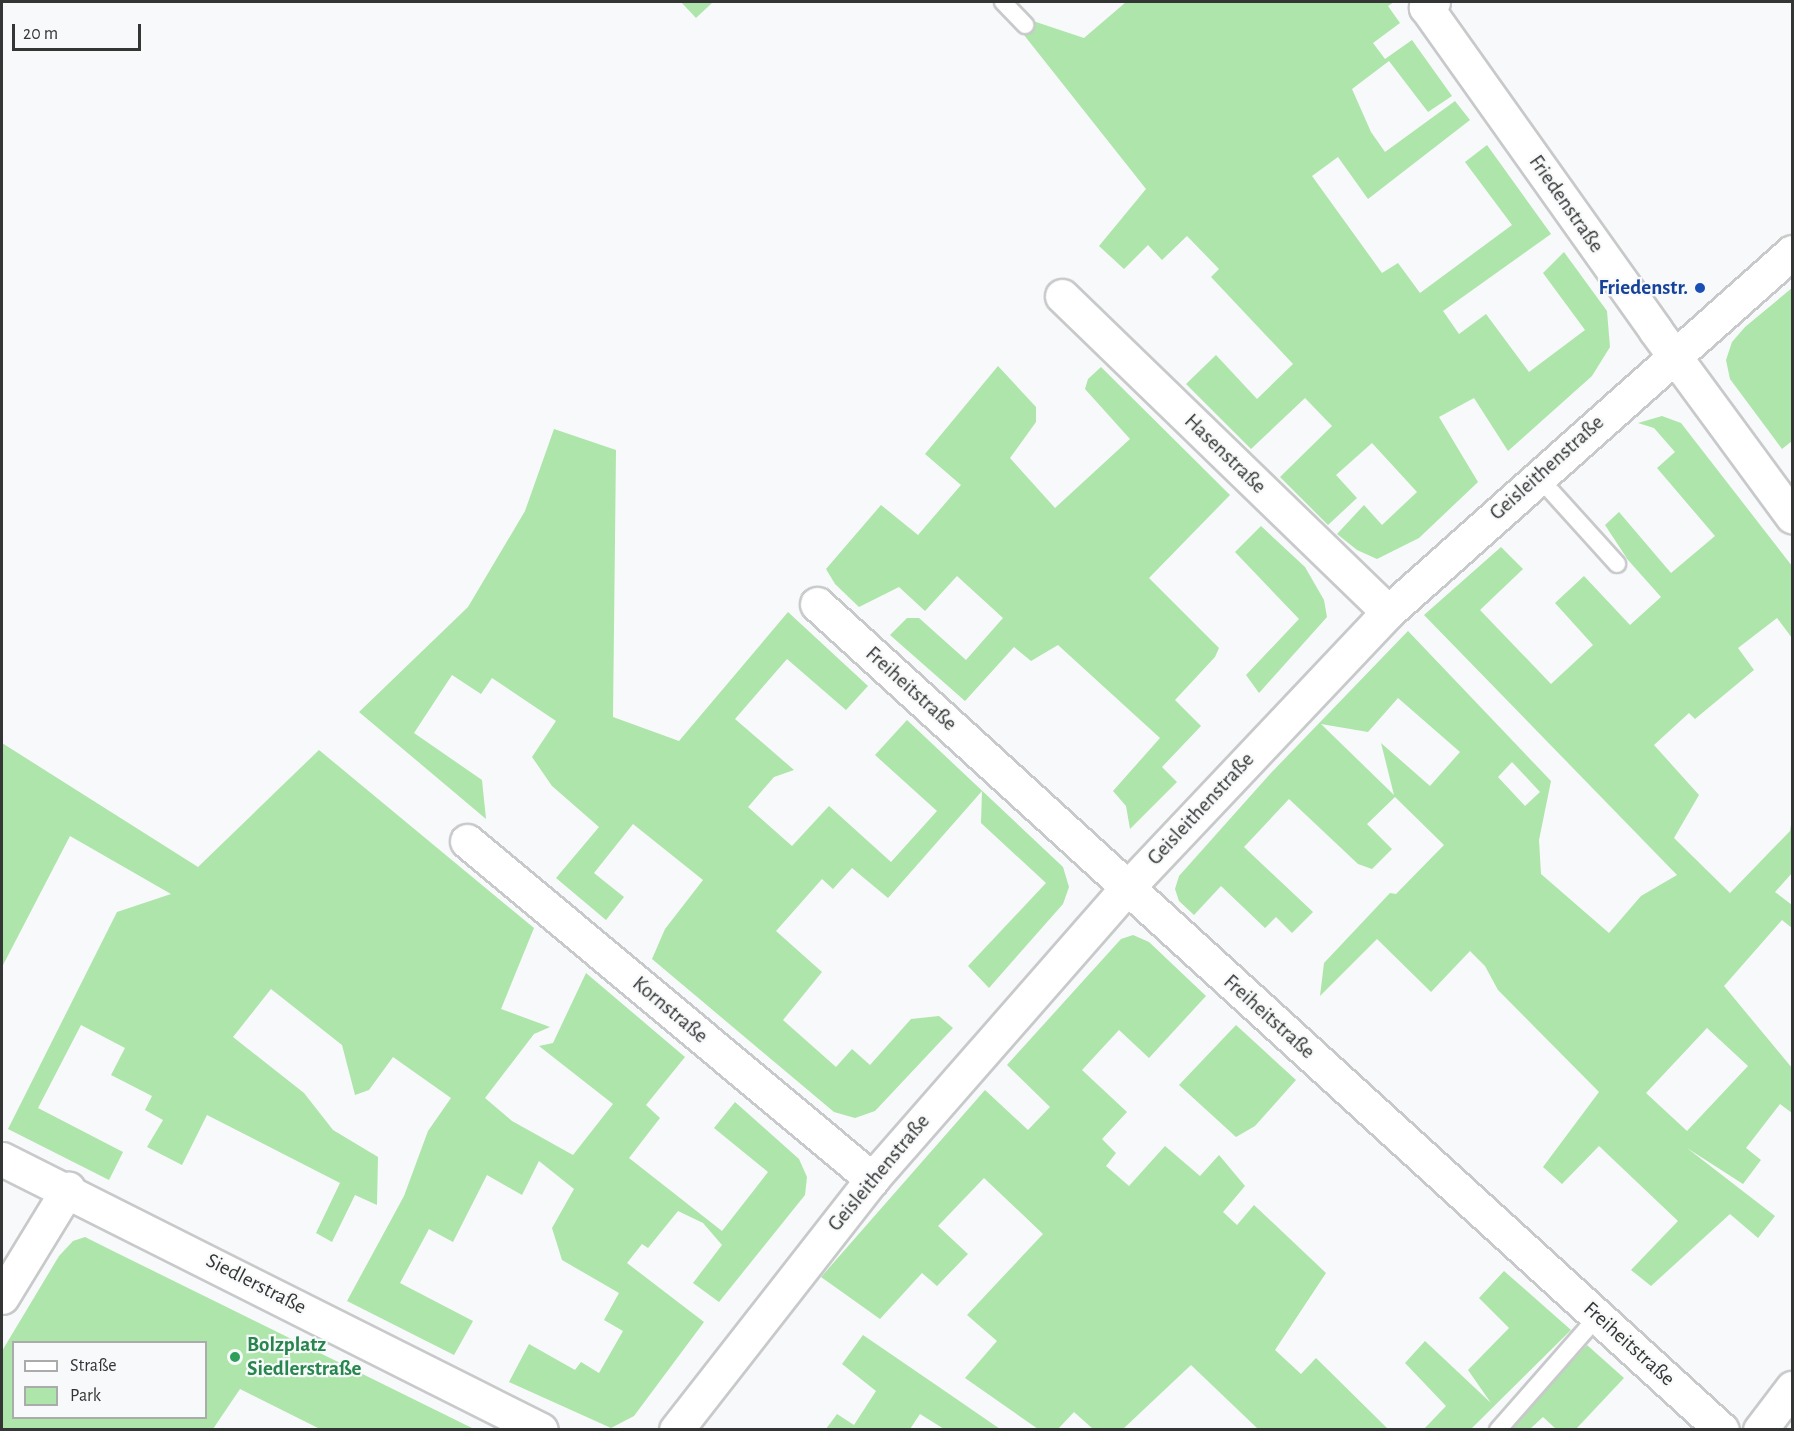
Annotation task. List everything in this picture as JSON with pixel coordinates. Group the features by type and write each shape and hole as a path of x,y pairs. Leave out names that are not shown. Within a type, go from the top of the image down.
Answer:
{"street":[{"name":"Friedenstraße","path":"1430,4 1673,355 1792,516"},
{"name":"Geisleithenstraße","path":"676,1430 872,1179 1128,887 1388,612 1673,355 1792,252"},
{"name":"Hasenstraße","path":"1062,296 1388,612"},
{"name":"Freiheitstraße","path":"817,604 1722,1430"},
{"name":"Kornstraße","path":"467,841 872,1179"},
{"name":"Siedlerstraße","path":"2,1159 68,1189 541,1430"},
{"path":"2,1297 68,1189"},
{"path":"1760,1430 1792,1388"}],"lane":[{"path":"1003,2 1025,25"},
{"path":"1552,492 1617,564"},
{"path":"1498,1430 1598,1316"}],"green space":[{"path":"681,2 713,2 696,18"},
{"path":"1126,2 1394,2 1388,6 1400,23 1373,43 1385,59 1412,40 1452,96 1428,112 1389,61 1352,89 1371,132 1385,152 1455,101 1470,120 1368,199 1338,157 1312,176 1382,273 1398,263 1420,293 1512,225 1465,162 1487,145 1551,234 1443,311 1459,334 1486,314 1529,372 1585,330 1543,273 1564,252 1607,311 1610,347 1592,376 1508,451 1474,398 1439,417 1478,482 1419,538 1377,559 1357,550 1337,534 1364,505 1382,525 1417,492 1372,443 1336,475 1357,498 1328,525 1280,477 1332,426 1305,398 1251,449 1186,384 1216,355 1257,399 1293,364 1211,277 1219,269 1187,236 1162,260 1148,245 1124,269 1099,246 1146,189 1020,30 1030,20 1084,38"},
{"path":"1792,288 1792,441 1782,449 1730,379 1726,360 1732,342 1745,327"},
{"path":"998,366 1036,407 1036,422 1010,458 1055,508 1130,439 1085,389 1088,379 1101,367 1230,495 1149,578 1219,648 1215,657 1175,700 1201,726 1162,767 1177,782 1130,829 1126,806 1113,791 1160,738 1058,645 1031,661 1014,647 965,701 890,635 907,618 919,618 966,660 1003,618 957,576 925,611 899,587 859,607 835,584 826,569 881,505 918,535 961,485 925,454"},
{"path":"1662,416 1681,423 1792,566 1792,638 1777,618 1738,648 1754,670 1695,719 1689,713 1654,745 1699,795 1674,838 1730,893 1790,831 1792,818 1792,873 1775,892 1792,905 1792,928 1782,920 1724,986 1792,1068 1792,1113 1780,1104 1746,1148 1761,1160 1743,1184 1687,1148 1775,1216 1758,1238 1730,1214 1651,1286 1631,1270 1678,1221 1599,1146 1562,1184 1543,1167 1599,1092 1498,990 1485,966 1470,951 1431,992 1377,939 1320,996 1324,963 1390,893 1396,894 1444,845 1395,797 1367,824 1392,849 1372,869 1358,864 1289,799 1244,847 1313,912 1292,933 1276,917 1265,928 1221,886 1194,915 1179,901 1175,889 1179,876 1270,774 1408,631 1551,781 1539,840 1541,874 1609,933 1641,896 1677,875 1424,615 1501,547 1523,569 1480,610 1551,684 1593,645 1555,603 1584,576 1630,625 1661,597 1628,560 1605,525 1619,512 1671,573 1715,536 1657,468 1675,452 1654,428 1638,423","holes":["1398,698 1460,752 1430,786 1381,743 1394,795 1321,724 1368,732","1512,762 1540,792 1525,806 1498,777","1707,1028 1748,1066 1687,1131 1646,1093"]},
{"path":"554,429 616,450 613,717 679,741 788,612 868,686 846,710 787,659 735,719 794,770 774,777 748,807 792,846 829,806 891,862 937,811 875,755 907,720 1063,867 1069,887 1063,904 989,988 968,966 1046,883 981,823 982,791 888,898 852,868 833,889 822,879 776,931 822,972 783,1020 836,1067 852,1049 870,1065 911,1019 939,1016 953,1028 875,1111 855,1118 834,1112 652,959 665,929 703,880 633,824 594,873 624,897 606,920 556,878 599,827 552,786 532,757 556,721 492,678 481,694 452,675 414,733 482,780 486,819 359,712 468,607 525,511"},
{"path":"1261,526 1305,567 1324,600 1327,617 1259,693 1246,675 1299,619 1235,552"},
{"path":"2,743 198,867 319,750 534,928 501,1009 550,1027 534,1034 485,1098 512,1121 573,1155 613,1104 539,1046 553,1043 586,973 685,1057 646,1105 660,1118 629,1158 722,1231 768,1172 714,1128 735,1102 799,1159 807,1177 805,1195 719,1302 693,1283 722,1245 703,1223 678,1211 648,1248 642,1244 627,1263 704,1322 634,1416 611,1428 509,1382 529,1344 575,1370 581,1362 599,1373 623,1331 604,1320 619,1293 562,1260 552,1228 574,1189 539,1161 522,1195 487,1175 453,1242 429,1229 400,1283 473,1321 454,1355 347,1301 404,1196 428,1131 451,1098 393,1057 369,1090 355,1095 342,1045 271,989 233,1037 304,1093 333,1130 378,1157 377,1205 355,1195 332,1242 316,1233 340,1183 207,1115 182,1165 147,1147 163,1120 145,1110 152,1096 111,1075 125,1048 81,1025 38,1108 123,1152 109,1180 8,1129 117,912 171,894 70,836 2,967"},
{"path":"1133,935 1149,942 1206,996 1149,1058 1119,1030 1082,1070 1127,1112 1102,1139 1116,1153 1106,1166 1129,1186 1165,1146 1200,1176 1219,1155 1245,1186 1223,1212 1237,1225 1254,1205 1326,1273 1275,1350 1301,1374 1316,1358 1388,1429 1258,1429 1191,1365 1123,1429 1093,1429 1074,1412 1058,1429 1038,1429 965,1378 997,1341 967,1315 1043,1234 984,1178 938,1226 968,1254 937,1286 922,1273 880,1319 821,1277 985,1090 1028,1130 1050,1107 1007,1065 1121,939"},
{"path":"1236,1025 1296,1080 1255,1126 1236,1137 1179,1085"},
{"path":"85,1237 474,1429 320,1429 240,1389 213,1429 2,1429 2,1351 59,1256 73,1241"},
{"path":"1504,1271 1571,1330 1471,1429 1424,1429 1446,1406 1405,1363 1425,1341 1491,1403 1468,1370 1509,1328 1479,1298"},
{"path":"863,1335 1000,1429 944,1429 920,1414 910,1429 826,1429 837,1414 854,1425 876,1391 842,1364"},
{"path":"1587,1345 1624,1378 1576,1429 1556,1429 1543,1417 1530,1429 1508,1430"}],"place":[{"name":"Friedenstr.","path":"1700,288"},
{"name":"Bolzplatz Siedlerstraße","path":"235,1357"}]}
